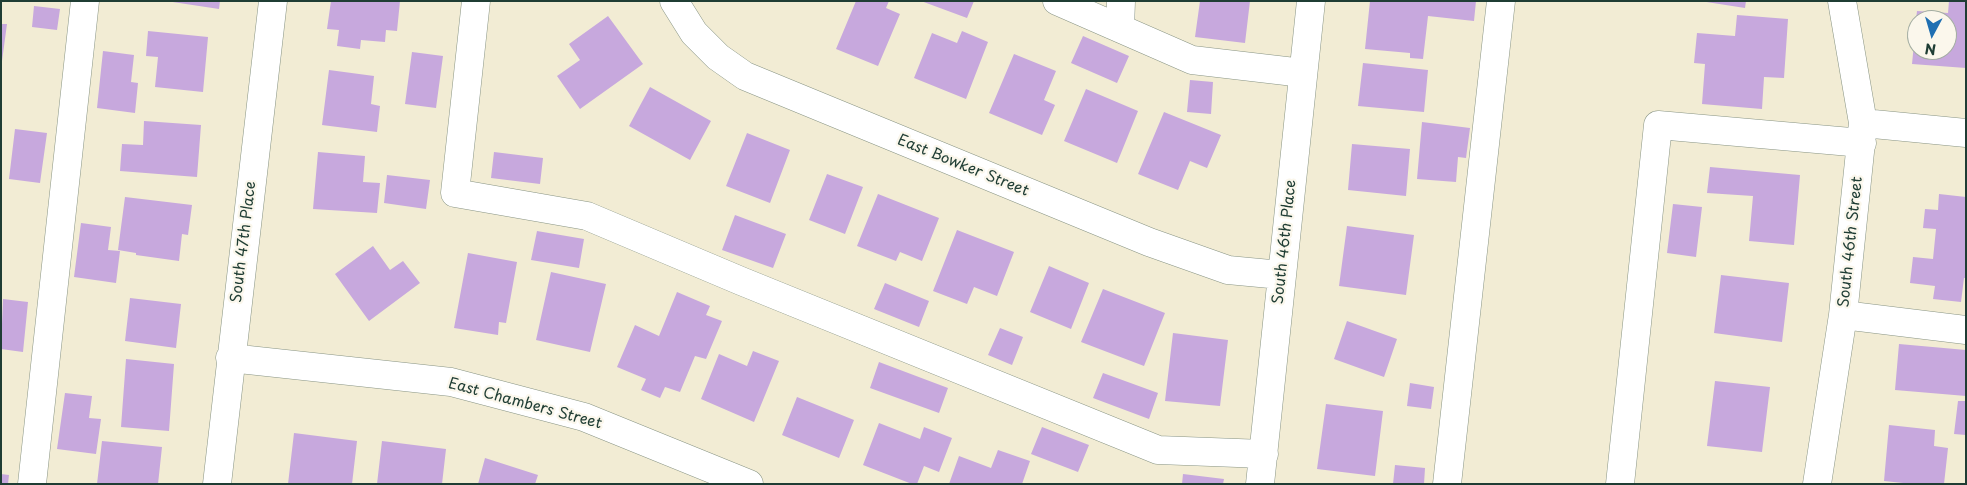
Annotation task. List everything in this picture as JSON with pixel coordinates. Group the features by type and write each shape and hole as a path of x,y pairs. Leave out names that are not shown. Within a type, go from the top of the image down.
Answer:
{"street":[{"path":"32,484 85,1"},
{"name":"South 47th Place","path":"217,484 230,358 273,1"},
{"path":"476,1 455,193 587,216 741,281 1158,450 1264,454"},
{"path":"1057,1 1192,60 1303,73"},
{"path":"1120,28 1121,1"},
{"name":"South 46th Place","path":"1260,484 1311,1"},
{"path":"1447,484 1501,1"},
{"name":"South 46th Street","path":"1817,484 1843,315 1863,133 1842,1"},
{"name":"East Bowker Street","path":"674,2 694,33 718,57 745,76 1149,242 1228,270 1282,275"},
{"path":"1620,484 1658,125 1863,133 1966,133"},
{"path":"1843,315 1966,330"},
{"name":"East Chambers Street","path":"230,358 451,382 584,417 749,484"}],"building":[{"path":"166,1 220,1 219,9"},
{"path":"331,1 400,1 397,31 386,30 385,42 361,40 360,49 337,46 339,30 327,29"},
{"path":"856,1 889,1 886,8 900,14 878,66 836,49"},
{"path":"921,1 974,1 967,18"},
{"path":"1200,1 1250,1 1245,43 1195,37"},
{"path":"1370,1 1476,1 1474,21 1428,16 1423,59 1410,58 1410,53 1365,49"},
{"path":"1700,1 1746,1 1745,8"},
{"path":"1949,1 1966,1 1966,68 1912,64 1912,60 1957,60 1957,10 1948,10"},
{"path":"34,6 60,9 57,30 32,27"},
{"path":"1737,15 1788,19 1784,78 1764,77 1762,109 1702,104 1705,64 1694,63 1697,33 1735,36"},
{"path":"608,16 643,64 580,109 557,76 580,60 569,44"},
{"path":"1,24 7,24 2,61 1,61"},
{"path":"148,31 208,37 203,92 155,87 158,57 146,56"},
{"path":"962,31 988,42 966,99 914,78 932,33 957,43"},
{"path":"1083,36 1129,56 1117,83 1071,63"},
{"path":"103,51 134,55 131,82 138,83 135,113 97,108"},
{"path":"412,52 443,56 436,108 405,104"},
{"path":"1014,54 1056,71 1044,100 1055,105 1042,135 989,113"},
{"path":"1363,63 1428,70 1424,112 1358,106"},
{"path":"329,70 374,76 371,104 380,106 377,132 322,125"},
{"path":"1190,80 1213,82 1211,114 1187,112"},
{"path":"650,87 711,121 690,160 629,126"},
{"path":"1086,89 1138,111 1117,163 1064,141"},
{"path":"1164,112 1221,135 1207,168 1190,161 1178,190 1138,174"},
{"path":"144,121 201,125 197,177 120,171 122,144 143,145"},
{"path":"1422,122 1470,128 1466,158 1458,157 1456,182 1417,179"},
{"path":"15,129 47,133 40,183 9,179"},
{"path":"747,133 790,150 770,203 726,186"},
{"path":"1352,144 1410,149 1406,196 1348,190"},
{"path":"318,152 365,156 363,182 380,183 377,213 313,209"},
{"path":"494,152 543,158 540,184 491,178"},
{"path":"1710,167 1800,175 1794,245 1749,241 1753,196 1707,193"},
{"path":"827,174 863,187 845,234 809,220"},
{"path":"387,175 430,180 426,209 384,203"},
{"path":"878,194 939,218 922,261 900,252 896,261 857,246"},
{"path":"1939,194 1966,197 1966,278 1964,278 1961,302 1933,299 1935,286 1910,283 1913,257 1933,259 1936,229 1923,228 1925,209 1938,210"},
{"path":"125,197 192,205 188,235 182,234 179,261 136,255 136,253 118,250"},
{"path":"1673,204 1702,207 1696,257 1667,253"},
{"path":"735,215 786,234 773,268 722,250"},
{"path":"81,223 111,227 108,250 120,251 116,283 74,277"},
{"path":"1347,226 1414,235 1406,295 1339,286"},
{"path":"957,230 1014,252 997,296 974,287 967,304 933,291"},
{"path":"537,231 584,239 579,268 531,260"},
{"path":"373,246 390,270 403,261 420,283 369,321 335,274"},
{"path":"468,253 517,262 506,323 499,322 498,335 454,328"},
{"path":"1049,266 1089,283 1071,329 1030,312"},
{"path":"551,272 606,284 590,352 536,340"},
{"path":"1721,275 1789,283 1782,342 1714,333"},
{"path":"885,283 929,301 919,327 874,309"},
{"path":"1103,289 1165,313 1144,366 1081,342"},
{"path":"677,292 710,306 706,315 722,321 706,359 695,356 680,392 665,387 660,398 641,390 646,379 617,367 635,325 659,336"},
{"path":"130,298 181,304 176,348 125,341"},
{"path":"3,299 28,302 23,352 1,349"},
{"path":"1347,321 1397,339 1384,377 1334,359"},
{"path":"1000,328 1023,337 1012,365 988,355"},
{"path":"1173,333 1228,340 1220,406 1165,401"},
{"path":"1899,344 1966,350 1966,396 1895,390"},
{"path":"753,351 779,361 754,422 701,399 719,354 747,366"},
{"path":"126,359 174,364 169,431 121,427"},
{"path":"879,362 948,388 939,413 870,388"},
{"path":"1103,373 1158,393 1149,419 1093,398"},
{"path":"1715,381 1770,387 1762,452 1707,446"},
{"path":"1410,383 1434,387 1431,409 1407,406"},
{"path":"65,393 92,396 89,418 101,419 96,454 57,449"},
{"path":"797,397 854,420 839,458 782,435"},
{"path":"1958,401 1966,401 1966,435 1954,434"},
{"path":"1326,404 1383,411 1375,476 1317,469"},
{"path":"879,423 920,439 924,427 952,438 939,472 924,466 917,484 912,484 863,465"},
{"path":"1889,425 1935,430 1934,446 1948,448 1944,484 1913,484 1884,481"},
{"path":"1042,427 1089,445 1078,472 1031,454"},
{"path":"294,433 357,441 352,484 288,484"},
{"path":"102,441 162,447 158,484 97,484"},
{"path":"382,441 446,449 442,484 377,484"},
{"path":"998,450 1030,461 1022,484 949,484 959,456 991,468"},
{"path":"485,458 538,475 535,484 478,484"},
{"path":"1395,465 1425,468 1424,484 1393,484"},
{"path":"1,474 9,475 8,484 1,484"},
{"path":"1183,474 1224,479 1223,484 1182,484"}]}
